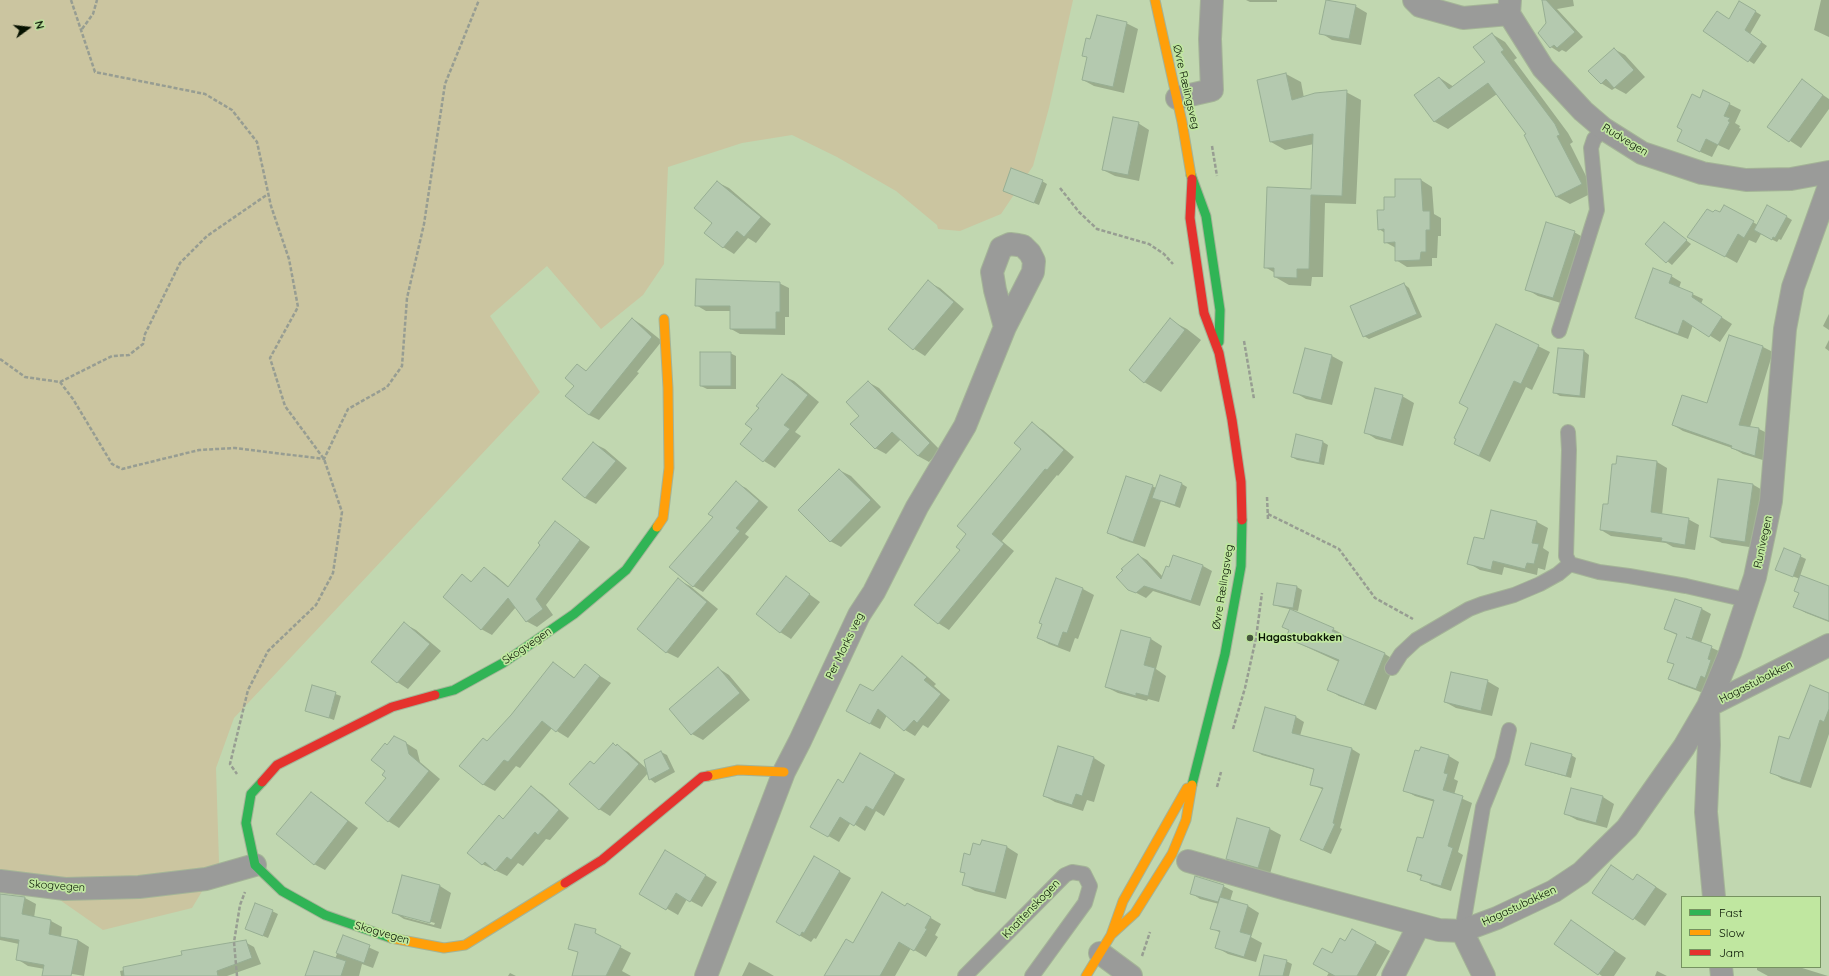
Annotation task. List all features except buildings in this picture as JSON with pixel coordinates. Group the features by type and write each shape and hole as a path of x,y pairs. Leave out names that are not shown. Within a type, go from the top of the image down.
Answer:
{"street":[{"name":"Øvre Rælingsveg","path":"1155,0 1177,98 1192,179 1206,216 1220,310 1219,353"},
{"path":"1177,98 1212,90 1210,39 1212,0"},
{"path":"1414,0 1420,6 1463,18 1509,7"},
{"name":"Rudvegen","path":"1509,7 1543,68 1583,111 1604,129 1642,154 1702,173 1746,180 1791,179 1829,172"},
{"name":"Øvre Rælingsveg","path":"1086,976 1106,944 1135,912 1172,854 1186,820 1194,774 1202,751 1225,654 1240,572 1243,535 1240,474 1232,420 1219,353 1204,313 1190,218 1192,179"},
{"name":"Runivegen","path":"1714,896 1706,812 1709,745 1708,706 1730,653 1755,576 1772,501 1785,329 1794,287 1829,186"},
{"name":"Skogvegen","path":"251,794 278,765 291,758 392,707 454,690 502,663 574,614 626,570 663,518 669,468 668,388 664,319"},
{"name":"Per Morks veg","path":"706,976 784,772 800,742 859,615 874,592 917,507 965,426 1005,327"},
{"name":"Hagastubakken","path":"1188,861 1419,925 1439,930 1462,931 1497,918 1554,891 1581,873 1626,828 1684,747 1708,706 1829,645"},
{"name":"Skogvegen","path":"0,881 65,888 139,887 206,879 255,865 282,891 325,915 391,938 444,948 465,945 602,860 702,777 738,770 784,772"},
{"name":"Øvre Rælingsveg","path":"1106,944 1123,901 1194,774"},
{"path":"251,794 246,823 255,865"},
{"path":"1393,976 1419,925"},
{"path":"1462,931 1484,976"},
{"path":"1106,944 1131,976"}],"lane":[{"path":"1559,331 1597,210 1591,148 1594,139 1604,129"},
{"path":"1568,432 1569,450 1566,556 1570,564 1599,572 1686,586 1748,600"},
{"path":"1392,668 1408,646 1469,609 1514,596 1558,574 1570,564"},
{"path":"1462,931 1483,807 1502,760 1509,730"},
{"name":"Knattenskogen","path":"965,976 1065,875 1072,872 1084,874 1090,886 1085,903 1032,976"}],"path":[{"path":"71,0 82,29 95,72 205,94 232,110 257,142 268,194 289,259 298,307 270,358 285,406 324,460 342,512 333,573 316,605 268,651 248,690 230,764 251,794"},
{"path":"82,29 93,14 97,0"},
{"path":"324,460 348,409 388,387 402,366 407,298 424,224 446,84 479,0"},
{"path":"1060,188 1079,212 1097,229 1149,244 1164,254 1177,270"},
{"path":"0,359 25,377 60,382 112,356 129,355 143,344 145,334 180,263 207,236 268,194"},
{"path":"60,382 73,399 112,464 122,469 199,450 235,448 324,460"},
{"path":"1268,514 1339,549 1375,598 1433,631"},
{"path":"237,976 234,942 240,905 255,865"}],"shaded area":[{"path":"0,0 1073,0 1049,108 1033,166 1001,214 960,231 938,229 937,225 896,191 837,157 792,135 742,143 668,167 664,264 643,295 601,329 547,266 490,316 540,392 234,718 216,768 219,863 192,908 103,930 47,891 0,891"}],"traffic: fast":[{"path":"1191,175 1206,216 1220,310 1219,342"},
{"path":"1192,785 1225,654 1241,566 1242,520"},
{"path":"435,695 454,690 503,663 574,614 626,570 657,527"},
{"path":"262,782 251,794 246,823 255,865 282,891 325,915 391,938"}],"traffic: slow":[{"path":"1155,0 1182,122 1191,175"},
{"path":"657,527 663,518 669,468 668,388 664,319"},
{"path":"708,776 738,770 784,772"},
{"path":"1111,935 1135,913 1172,854 1186,820 1192,785"},
{"path":"1086,976 1111,935 1123,901 1187,788"},
{"path":"391,938 444,948 465,945 565,883"}],"traffic: jam":[{"path":"1192,179 1190,218 1204,313 1219,353 1232,420 1241,482 1242,520"},
{"path":"262,782 277,765 392,707 435,695"},
{"path":"565,883 602,860 702,777 708,776"}],"place":[{"name":"Hagastubakken","path":"1250,638"}]}
